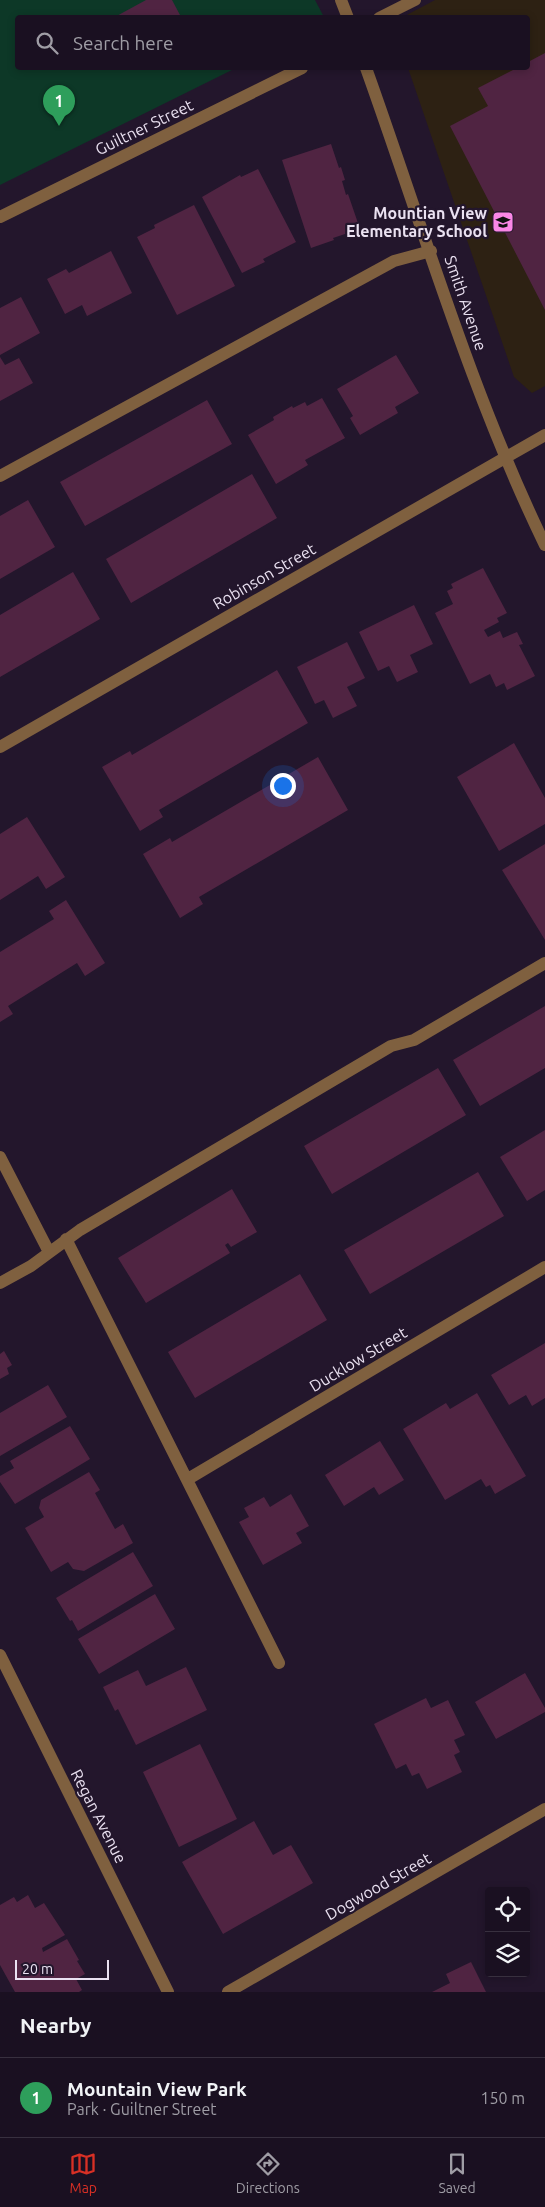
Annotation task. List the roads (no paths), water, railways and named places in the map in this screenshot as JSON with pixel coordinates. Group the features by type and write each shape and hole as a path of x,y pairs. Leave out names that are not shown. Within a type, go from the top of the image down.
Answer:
{"street":[{"path":"341,0 347,15"},
{"path":"385,15 415,0"},
{"name":"Guiltner Street","path":"0,217 298,70"},
{"name":"Smith Avenue","path":"367,70 487,412 520,494 545,545"},
{"path":"0,476 394,261 431,251"},
{"name":"Robinson Street","path":"0,747 545,434"},
{"path":"0,1283 31,1266 66,1239 391,1046 414,1040 545,963"},
{"path":"0,1156 49,1252"},
{"path":"66,1239 279,1663"},
{"name":"Ducklow Street","path":"188,1479 545,1268"},
{"name":"Regan Avenue","path":"0,1654 168,1992"},
{"name":"Dogwood Street","path":"228,1992 545,1809"}],"place":[{"name":"Mountain View Park","path":"59,126"},
{"name":"Mountian View Elementary School","path":"503,222"}]}
